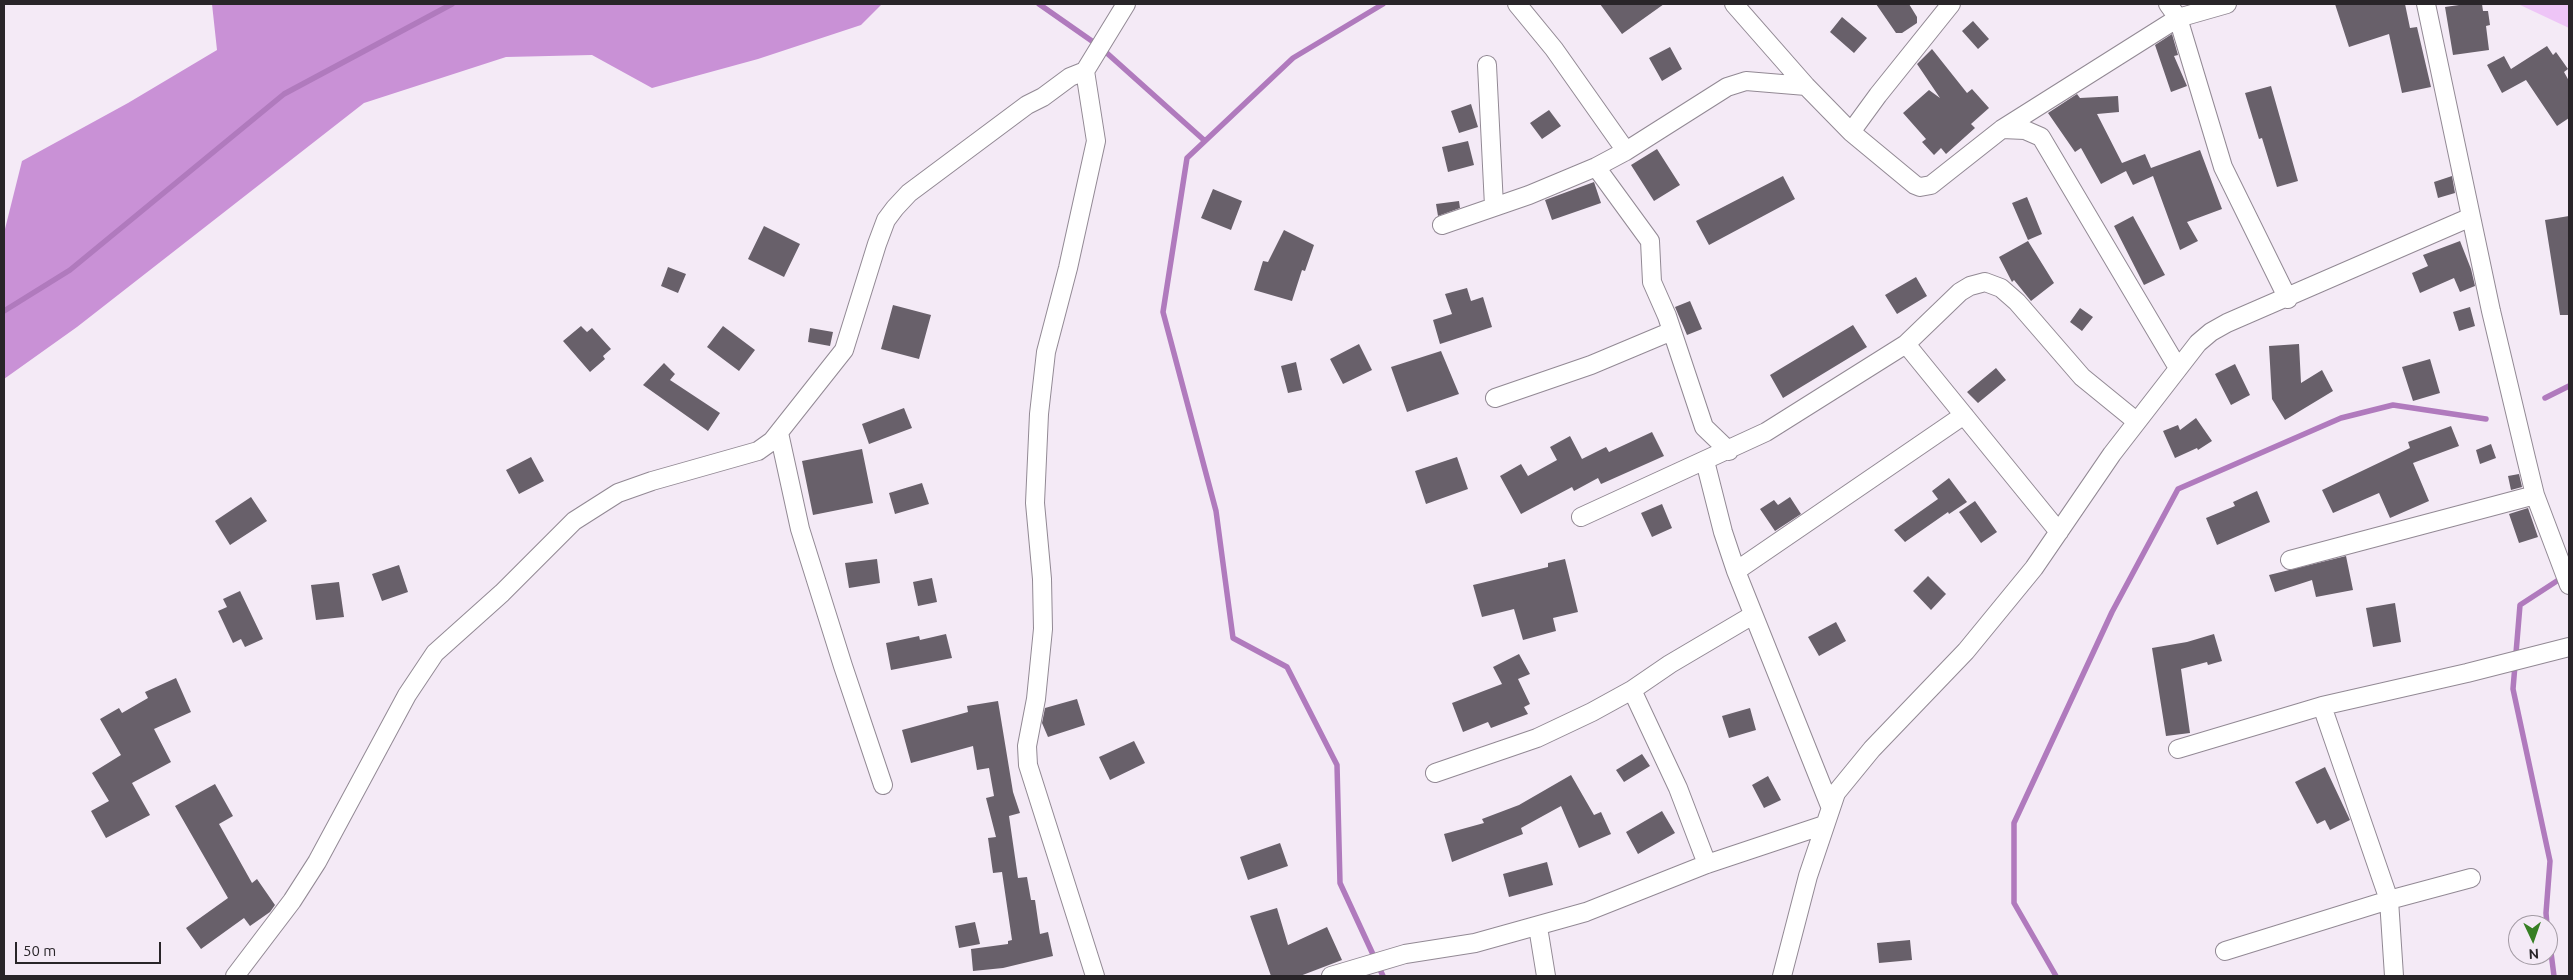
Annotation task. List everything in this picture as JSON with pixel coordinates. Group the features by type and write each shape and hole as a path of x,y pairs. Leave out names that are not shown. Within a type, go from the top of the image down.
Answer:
{"street":[{"path":"235,976 292,901 333,834 407,695 427,663 448,639 502,594 574,521 618,493 652,481 758,451 780,433 844,350 876,244 886,220 894,208 909,193 1027,105 1043,97 1070,77 1085,71 1126,4"},
{"path":"1517,4 1554,49 1626,151"},
{"path":"1734,4 1806,86 1851,132 1914,185 1924,188 2002,129 2178,18 2227,4"},
{"path":"1851,132 1878,94 1951,4"},
{"path":"2168,4 2178,18 2223,167 2288,299"},
{"path":"2426,4 2471,217 2535,495 2569,585"},
{"path":"1487,65 1494,206"},
{"path":"1085,71 1096,141 1068,268 1046,352 1039,414 1035,502 1042,579 1043,629 1036,699 1027,746 1028,765 1094,976"},
{"path":"1442,225 1529,195 1596,166 1626,151 1727,86 1746,81 1806,86"},
{"path":"2002,129 2025,130 2041,137 2178,368"},
{"path":"1596,166 1650,241 1652,282 1672,331 1704,428 1729,451"},
{"path":"1782,976 1824,825 1836,793 1872,749 1966,651 2007,602 2136,422 2198,343 2211,332 2471,217"},
{"path":"1581,517 1674,472 1729,451 1766,432 1906,344 1960,292 1977,284 1994,284 2017,302 2082,376 2136,422"},
{"path":"1494,398 1591,365 1672,331"},
{"path":"1906,344 2059,532"},
{"path":"1736,571 1964,415"},
{"path":"780,433 800,529 883,785"},
{"path":"1705,461 1723,532 1736,571 1830,806"},
{"path":"2290,560 2535,495"},
{"path":"1435,773 1538,738 1632,690 1670,664 1753,615"},
{"path":"2178,749 2322,706 2467,673 2569,647"},
{"path":"1632,690 1678,788 1707,864"},
{"path":"2322,706 2389,900 2394,976"},
{"path":"1331,976 1405,954 1475,943 1538,927 1586,912 1707,864 1824,825"},
{"path":"2225,952 2389,900 2471,878"},
{"path":"1538,927 1546,976"}],"shaded area":[{"path":"212,4 882,4 861,25 758,59 652,88 592,55 506,57 364,103 77,327 4,379 4,233 22,161 128,103 217,50"},
{"path":"2518,4 2569,4 2569,28"}],"building":[{"path":"1600,4 1664,4 1622,34"},
{"path":"1876,4 1909,4 1917,17 1917,23 1902,33 1896,33"},
{"path":"2335,4 2405,4 2410,28 2417,27 2431,87 2402,93 2389,34 2349,47"},
{"path":"2482,4 2483,11 2488,11 2490,25 2486,26 2489,50 2453,55 2445,7"},
{"path":"1842,17 1867,38 1854,53 1830,32"},
{"path":"1973,21 1989,39 1978,49 1962,31"},
{"path":"2172,34 2178,55 2174,56 2187,86 2171,92 2155,45"},
{"path":"2547,46 2553,55 2556,52 2568,69 2564,72 2569,81 2569,118 2557,126 2526,80 2502,93 2487,65 2504,56 2511,69"},
{"path":"1670,47 1682,69 1662,81 1649,58"},
{"path":"1932,49 1967,93 1972,89 1989,108 1971,124 1975,128 1946,154 1941,148 1934,155 1922,142 1926,139 1903,113 1929,90 1940,98 1917,64"},
{"path":"2271,86 2298,181 2277,187 2262,138 2259,139 2245,93"},
{"path":"2077,94 2080,98 2118,96 2119,112 2097,114 2122,163 2145,154 2151,168 2200,150 2222,209 2187,222 2198,241 2180,250 2153,176 2133,185 2126,171 2101,184 2081,148 2075,152 2048,113"},
{"path":"1471,104 1478,127 1459,133 1451,111"},
{"path":"1549,110 1561,126 1542,139 1530,123"},
{"path":"1468,141 1474,165 1448,172 1442,147"},
{"path":"1657,149 1680,185 1654,201 1631,165"},
{"path":"1783,176 1795,199 1709,245 1696,221"},
{"path":"2452,176 2455,193 2438,198 2434,182"},
{"path":"1594,182 1601,203 1552,220 1545,200"},
{"path":"1213,189 1242,201 1231,230 1201,218"},
{"path":"2027,197 2042,234 2028,240 2012,203"},
{"path":"1459,201 1460,208 1438,216 1436,204"},
{"path":"2133,216 2165,275 2144,285 2114,226"},
{"path":"2569,216 2569,315 2560,315 2545,220"},
{"path":"764,226 800,244 784,277 748,259"},
{"path":"1284,230 1314,245 1305,271 1302,270 1292,301 1254,290 1263,261 1268,262"},
{"path":"2028,241 2054,283 2031,301 2014,280 2012,282 1999,257"},
{"path":"2460,241 2471,269 2475,286 2460,292 2454,278 2420,293 2412,273 2428,266 2423,255"},
{"path":"668,267 686,274 678,293 661,286"},
{"path":"1916,277 1927,296 1897,314 1885,295"},
{"path":"1467,288 1471,301 1483,297 1492,327 1440,344 1433,320 1452,314 1445,294"},
{"path":"1690,301 1702,329 1687,335 1675,307"},
{"path":"893,305 931,315 919,359 881,349"},
{"path":"2470,307 2475,326 2459,331 2453,312"},
{"path":"2080,308 2093,317 2082,331 2070,322"},
{"path":"1853,325 1867,347 1783,398 1770,375"},
{"path":"581,326 587,332 592,328 611,349 603,356 605,359 590,372 563,341"},
{"path":"723,326 755,350 739,371 707,347"},
{"path":"810,328 833,332 830,346 808,342"},
{"path":"1359,344 1372,370 1343,384 1330,359"},
{"path":"2299,344 2301,383 2322,370 2333,391 2285,420 2272,399 2269,346"},
{"path":"1441,351 1459,394 1407,412 1391,367"},
{"path":"2430,359 2440,393 2413,401 2402,367"},
{"path":"1296,362 1302,390 1288,393 1281,366"},
{"path":"664,363 675,374 670,380 720,413 708,431 643,385"},
{"path":"2235,364 2250,395 2231,405 2215,374"},
{"path":"1996,368 2006,380 1978,403 1967,392"},
{"path":"904,408 912,428 869,444 862,424"},
{"path":"2196,418 2212,441 2198,450 2197,448 2175,458 2163,431 2178,425 2180,430"},
{"path":"2451,426 2459,446 2413,463 2429,501 2390,518 2379,493 2333,513 2322,490 2410,448 2408,442"},
{"path":"1652,432 1664,456 1601,484 1598,478 1574,491 1572,487 1521,514 1500,476 1521,464 1528,476 1557,460 1550,447 1570,436 1582,459 1606,447 1609,452"},
{"path":"2491,444 2496,458 2480,464 2476,450"},
{"path":"862,449 873,503 813,515 802,461"},
{"path":"531,457 544,481 519,494 506,470"},
{"path":"1457,457 1468,489 1426,504 1415,471"},
{"path":"2519,474 2522,487 2511,490 2508,476"},
{"path":"1949,478 1967,502 1949,514 1948,512 1905,542 1894,530 1938,499 1932,491"},
{"path":"922,483 929,504 895,514 889,493"},
{"path":"2257,491 2270,522 2217,545 2206,518 2235,506 2233,502"},
{"path":"251,497 267,521 230,545 215,521"},
{"path":"1790,497 1801,514 1775,531 1760,509 1774,500 1778,505"},
{"path":"1975,501 1997,532 1981,543 1959,512"},
{"path":"1662,504 1672,528 1652,537 1641,513"},
{"path":"2528,508 2538,537 2519,543 2509,514"},
{"path":"2346,556 2353,590 2316,597 2312,580 2275,592 2269,575"},
{"path":"877,559 880,583 849,588 845,563"},
{"path":"1565,559 1578,612 1553,618 1556,631 1523,640 1514,609 1482,617 1473,585 1548,567 1548,563"},
{"path":"399,565 408,592 382,601 372,574"},
{"path":"1928,576 1946,594 1931,610 1913,591"},
{"path":"932,578 937,602 918,606 913,582"},
{"path":"339,582 344,617 316,620 311,585"},
{"path":"240,591 263,639 245,647 241,639 233,643 218,611 227,607 223,599"},
{"path":"2395,603 2401,642 2373,647 2366,608"},
{"path":"1836,622 1846,641 1819,656 1808,637"},
{"path":"946,634 952,658 891,670 886,643 919,636 920,640"},
{"path":"2214,634 2222,661 2208,665 2207,662 2181,669 2190,733 2166,736 2152,648 2187,642"},
{"path":"1519,654 1530,674 1518,679 1530,704 1524,707 1528,714 1491,728 1488,722 1463,732 1452,703 1502,684 1493,667"},
{"path":"176,678 191,712 154,729 171,762 132,783 150,815 106,838 91,811 109,801 92,773 121,755 100,719 119,708 122,713 148,698 145,692"},
{"path":"1077,699 1085,725 1048,737 1042,723 1045,708"},
{"path":"998,701 1013,792 1020,813 1009,816 1018,878 1027,877 1031,900 1035,900 1040,934 1048,932 1053,956 1003,968 973,971 971,949 1008,944 1008,941 1012,940 1002,872 993,873 988,838 996,837 986,798 994,796 989,768 977,770 973,746 911,763 902,730 968,712 967,706"},
{"path":"1750,708 1756,730 1729,738 1722,716"},
{"path":"1134,741 1145,763 1110,780 1099,757"},
{"path":"1642,754 1650,766 1624,782 1616,770"},
{"path":"2325,767 2350,820 2330,830 2325,820 2317,824 2295,782"},
{"path":"1571,775 1594,815 1601,812 1611,834 1579,848 1561,806 1521,828 1523,834 1452,862 1444,834 1484,823 1482,819 1519,805"},
{"path":"1768,776 1781,800 1764,808 1752,785"},
{"path":"215,784 233,816 219,824 252,883 257,879 275,905 270,912 250,926 244,918 201,949 186,928 228,898 175,806"},
{"path":"1662,811 1675,833 1638,854 1626,832"},
{"path":"1280,843 1288,866 1248,880 1240,857"},
{"path":"1547,862 1553,885 1509,897 1503,874"},
{"path":"1277,908 1288,945 1327,927 1342,960 1300,976 1271,976 1250,916"},
{"path":"975,922 980,944 959,948 955,926"},
{"path":"1910,940 1912,960 1879,963 1877,943"}],"waterway":[{"path":"4,311 70,270 284,94 452,4"},
{"path":"1039,4 1099,46 1205,141"},
{"path":"1383,4 1293,58 1187,158 1163,312 1216,511 1233,638 1287,667 1337,765 1340,883 1383,976"},
{"path":"2545,398 2569,386"},
{"path":"2056,976 2014,903 2014,823 2112,612 2178,489 2341,418 2393,405 2486,419"},
{"path":"2546,915 2550,861 2513,689 2520,605 2563,577"},
{"path":"2553,965 2554,976"}]}
